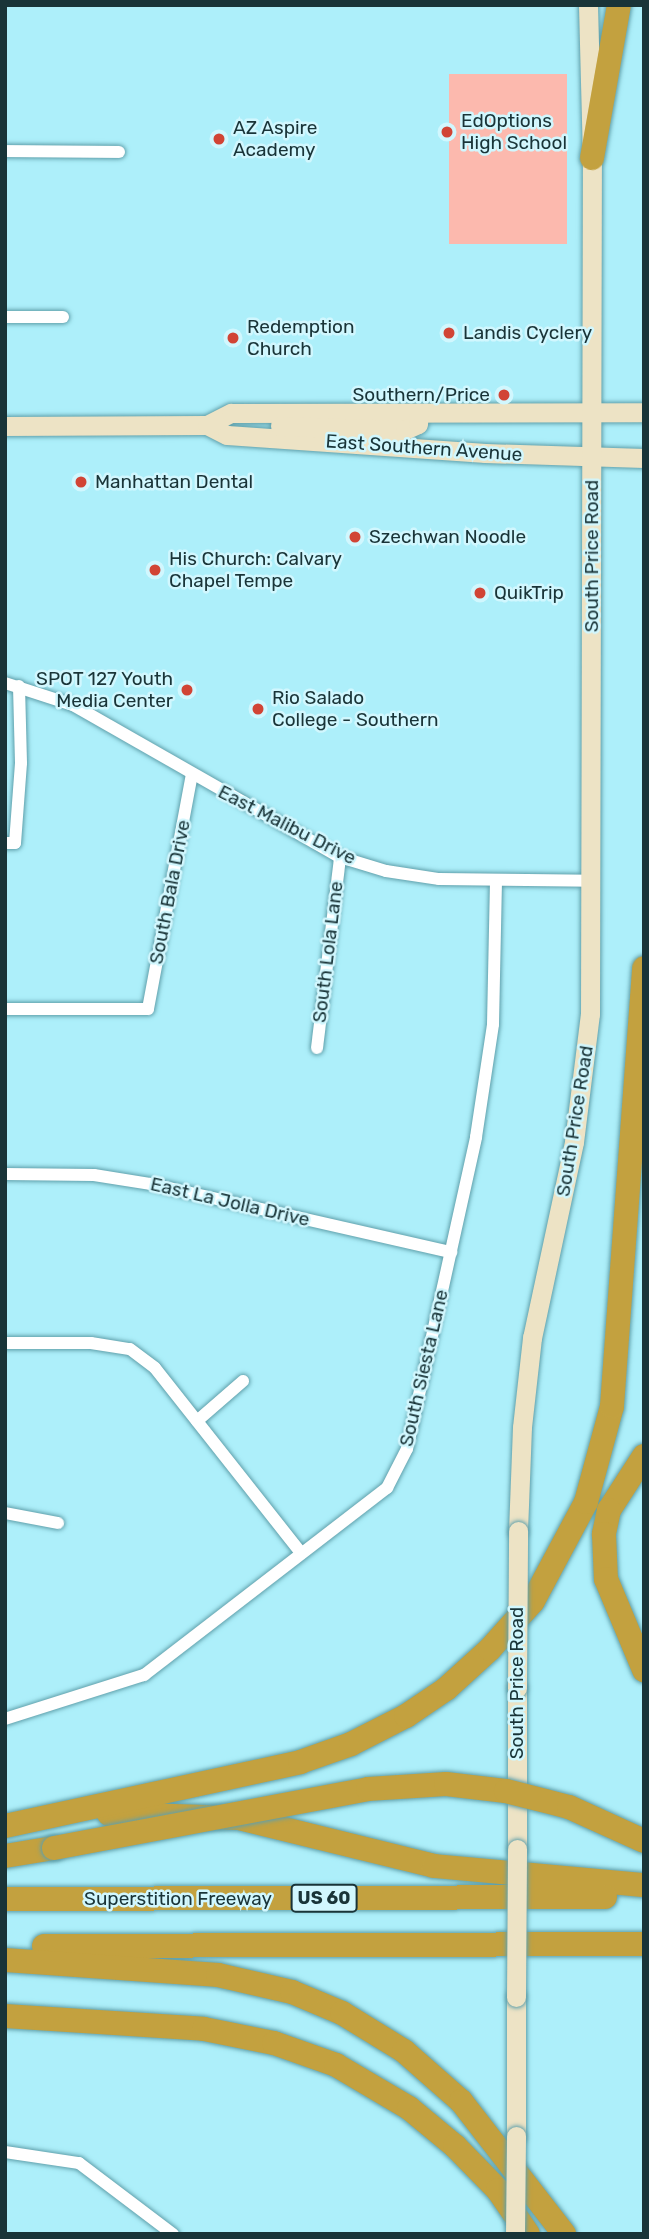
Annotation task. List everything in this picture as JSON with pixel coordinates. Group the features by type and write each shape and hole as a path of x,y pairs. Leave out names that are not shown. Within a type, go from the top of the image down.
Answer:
{"highway":[{"path":"592,158 619,5"},
{"path":"5,1827 300,1762 351,1744 406,1716 446,1689 490,1650 533,1601 586,1502 612,1406 644,968"},
{"path":"644,1456 615,1498 604,1534 606,1579 644,1670"},
{"path":"5,1856 368,1789 446,1784 506,1791 558,1804 644,1841"},
{"path":"5,1827 119,1813 211,1815 252,1820 434,1866 644,1885"},
{"name":"Superstition Freeway","path":"5,1899 644,1897"},
{"path":"5,1946 644,1944"},
{"path":"5,1961 218,1975 292,1992 342,2013 386,2038 454,2093 564,2234"},
{"path":"5,2016 204,2029 274,2043 336,2065 409,2108 447,2139 498,2190 528,2234"}],"main road":[{"name":"South Price Road","path":"515,2234 518,1531 522,1427 532,1338 575,1142 588,1042 592,881 592,158 588,5"},
{"name":"East Southern Avenue","path":"5,426 206,425 231,414 642,412"},
{"path":"227,435 271,426 405,430 418,424 419,413"},
{"name":"East Southern Avenue","path":"206,425 227,435 642,458"}],"street":[{"path":"5,151 119,152"},
{"path":"5,317 64,317"},
{"name":"East Malibu Drive","path":"5,682 73,705 340,857 386,872 496,881 592,881"},
{"path":"10,843 21,763 19,686"},
{"name":"South Bala Drive","path":"5,1009 148,1009 192,775"},
{"name":"South Lola Lane","path":"317,1048 340,857"},
{"name":"South Siesta Lane","path":"5,1719 145,1675 387,1488 402,1459 477,1137 493,1024 496,881"},
{"name":"East La Jolla Drive","path":"5,1174 94,1175 150,1184 451,1252"},
{"path":"5,1343 91,1343 130,1349 155,1368 301,1553"},
{"path":"197,1421 243,1381"},
{"path":"5,1513 58,1523"},
{"path":"5,2152 79,2163 173,2234"}],"shaded area":[{"path":"449,74 567,74 567,244 449,244"}],"place":[{"name":"EdOptions High School","path":"447,132"},
{"name":"AZ Aspire Academy","path":"219,139"},
{"name":"Landis Cyclery","path":"449,333"},
{"name":"Redemption Church","path":"233,338"},
{"name":"Southern/Price","path":"504,395"},
{"name":"Manhattan Dental","path":"81,482"},
{"name":"Szechwan Noodle","path":"355,537"},
{"name":"His Church: Calvary Chapel Tempe","path":"155,570"},
{"name":"QuikTrip","path":"480,593"},
{"name":"SPOT 127 Youth Media Center","path":"187,690"},
{"name":"Rio Salado College - Southern","path":"258,709"}]}
